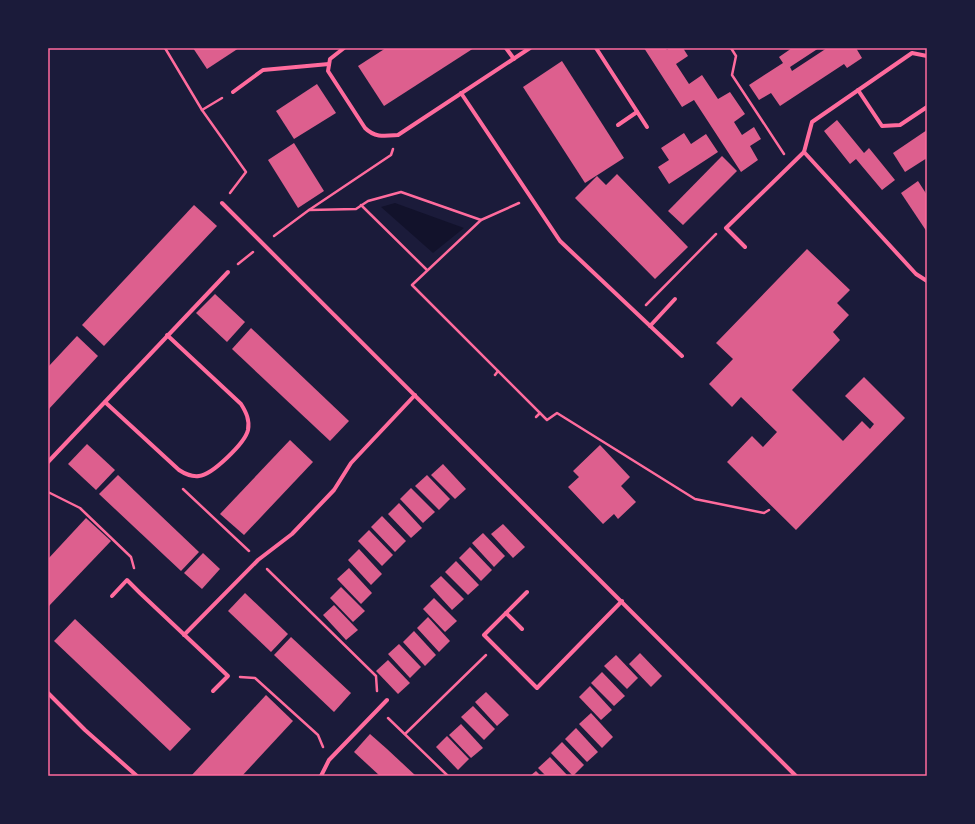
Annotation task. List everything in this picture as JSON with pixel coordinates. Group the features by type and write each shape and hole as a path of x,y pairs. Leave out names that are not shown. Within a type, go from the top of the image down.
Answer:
{"street":[{"path":"344,48 330,59 328,71 364,128 371,134 379,136 398,135 530,48"},
{"path":"506,48 514,59"},
{"path":"596,48 647,127"},
{"path":"745,247 726,228 804,152 812,122 912,53 927,56"},
{"path":"233,92 263,70 329,64"},
{"path":"858,90 882,126 900,125 927,107"},
{"path":"461,93 560,241 682,356"},
{"path":"618,125 638,112"},
{"path":"804,152 916,274 927,281"},
{"path":"222,203 796,776"},
{"path":"48,462 228,272"},
{"path":"650,326 676,299"},
{"path":"105,402 178,470 188,476 200,476 208,473 244,438 249,423 247,414 241,404 167,335"},
{"path":"184,635 258,560 292,534 334,490 351,463 415,395"},
{"path":"112,596 127,580 228,676 213,691"},
{"path":"527,592 484,635 537,688 622,601"},
{"path":"506,613 522,629"},
{"path":"48,693 85,730 137,776"},
{"path":"321,776 329,760 387,700"}],"path":[{"path":"165,48 202,110 246,172 222,203"},
{"path":"730,48 736,56 732,75 791,165"},
{"path":"202,110 233,92"},
{"path":"228,272 309,210 391,155 398,135"},
{"path":"309,210 356,209 368,201 401,192 481,220"},
{"path":"531,198 481,220 412,285 547,420 557,413 695,499 764,513 769,510"},
{"path":"361,205 427,270"},
{"path":"638,314 720,230 726,228"},
{"path":"495,375 498,371"},
{"path":"536,417 540,413"},
{"path":"48,492 80,508 131,557 140,593"},
{"path":"406,734 495,646"},
{"path":"228,676 255,678 318,735 329,760"},
{"path":"378,709 406,734 448,776"}],"shaded area":[{"path":"395,203 464,228 433,253 381,207"}],"building":[{"path":"193,48 239,48 207,69"},
{"path":"386,48 474,48 384,106 358,66"},
{"path":"644,48 665,48 667,50 670,48 683,48 688,56 676,64 689,84 702,75 718,99 730,92 745,114 734,122 742,135 754,127 761,139 750,146 758,160 741,172 694,100 682,107"},
{"path":"792,48 819,48 790,67 792,71 827,48 856,48 862,58 847,68 844,64 780,106 771,93 759,100 749,85 783,63 779,57"},
{"path":"562,61 624,158 585,183 523,87"},
{"path":"317,84 336,113 294,139 276,111"},
{"path":"837,120 864,153 869,148 895,180 882,190 856,159 850,164 824,131"},
{"path":"927,130 927,158 905,172 893,153"},
{"path":"684,133 691,144 706,134 718,152 669,184 658,167 669,160 661,148"},
{"path":"294,143 324,191 298,208 268,160"},
{"path":"722,156 737,171 683,225 668,211"},
{"path":"617,174 688,247 655,279 575,198 597,176 606,185"},
{"path":"918,181 927,195 927,232 901,193"},
{"path":"194,205 217,226 104,346 82,325"},
{"path":"807,249 850,290 837,303 849,315 833,332 840,340 792,390 843,441 862,421 870,429 874,424 845,396 864,377 905,418 796,530 727,462 752,436 763,447 777,432 741,397 732,407 709,384 733,359 716,343"},
{"path":"215,294 245,322 227,342 196,313"},
{"path":"251,328 349,421 330,441 232,349"},
{"path":"77,336 98,356 48,410 48,367"},
{"path":"290,440 313,462 244,535 220,514"},
{"path":"87,444 115,470 96,490 68,464"},
{"path":"600,445 630,477 621,486 636,502 618,519 614,514 603,524 568,487 579,477 573,471"},
{"path":"443,464 466,489 455,499 431,475"},
{"path":"118,475 199,552 181,571 99,494"},
{"path":"427,475 450,499 439,510 415,486"},
{"path":"411,488 435,512 423,523 400,499"},
{"path":"399,503 422,528 411,538 388,514"},
{"path":"382,516 406,541 395,552 371,527"},
{"path":"86,518 111,541 48,607 48,559"},
{"path":"503,524 525,547 513,558 491,534"},
{"path":"369,530 393,555 382,566 358,541"},
{"path":"483,533 505,556 494,567 472,543"},
{"path":"470,547 492,570 481,581 459,558"},
{"path":"359,549 382,574 371,585 348,560"},
{"path":"203,553 220,569 202,589 184,573"},
{"path":"456,561 479,585 468,595 445,572"},
{"path":"349,568 372,593 361,604 337,579"},
{"path":"441,576 464,599 452,610 430,586"},
{"path":"341,587 365,611 353,622 330,598"},
{"path":"245,593 288,634 271,652 228,611"},
{"path":"434,598 457,621 445,632 423,609"},
{"path":"334,605 358,630 346,640 323,615"},
{"path":"428,617 450,641 439,652 417,628"},
{"path":"75,619 191,729 170,751 54,641"},
{"path":"414,631 436,655 425,666 403,642"},
{"path":"291,637 351,693 334,712 274,655"},
{"path":"399,644 421,667 410,678 388,654"},
{"path":"640,653 662,676 651,687 629,664"},
{"path":"616,655 638,678 627,689 604,666"},
{"path":"388,660 410,683 398,694 376,671"},
{"path":"602,672 625,696 614,706 591,683"},
{"path":"590,686 612,710 601,720 579,697"},
{"path":"486,692 509,715 497,726 475,702"},
{"path":"266,695 293,721 242,776 191,776"},
{"path":"473,706 495,729 484,740 461,717"},
{"path":"591,713 613,737 602,748 579,724"},
{"path":"461,724 483,748 471,758 449,735"},
{"path":"576,728 598,752 587,762 565,739"},
{"path":"370,734 416,776 380,776 354,752"},
{"path":"447,736 469,759 458,770 436,747"},
{"path":"562,742 584,765 573,776 551,753"},
{"path":"550,757 568,776 546,776 538,768"},
{"path":"536,771 541,776 530,776"}]}
